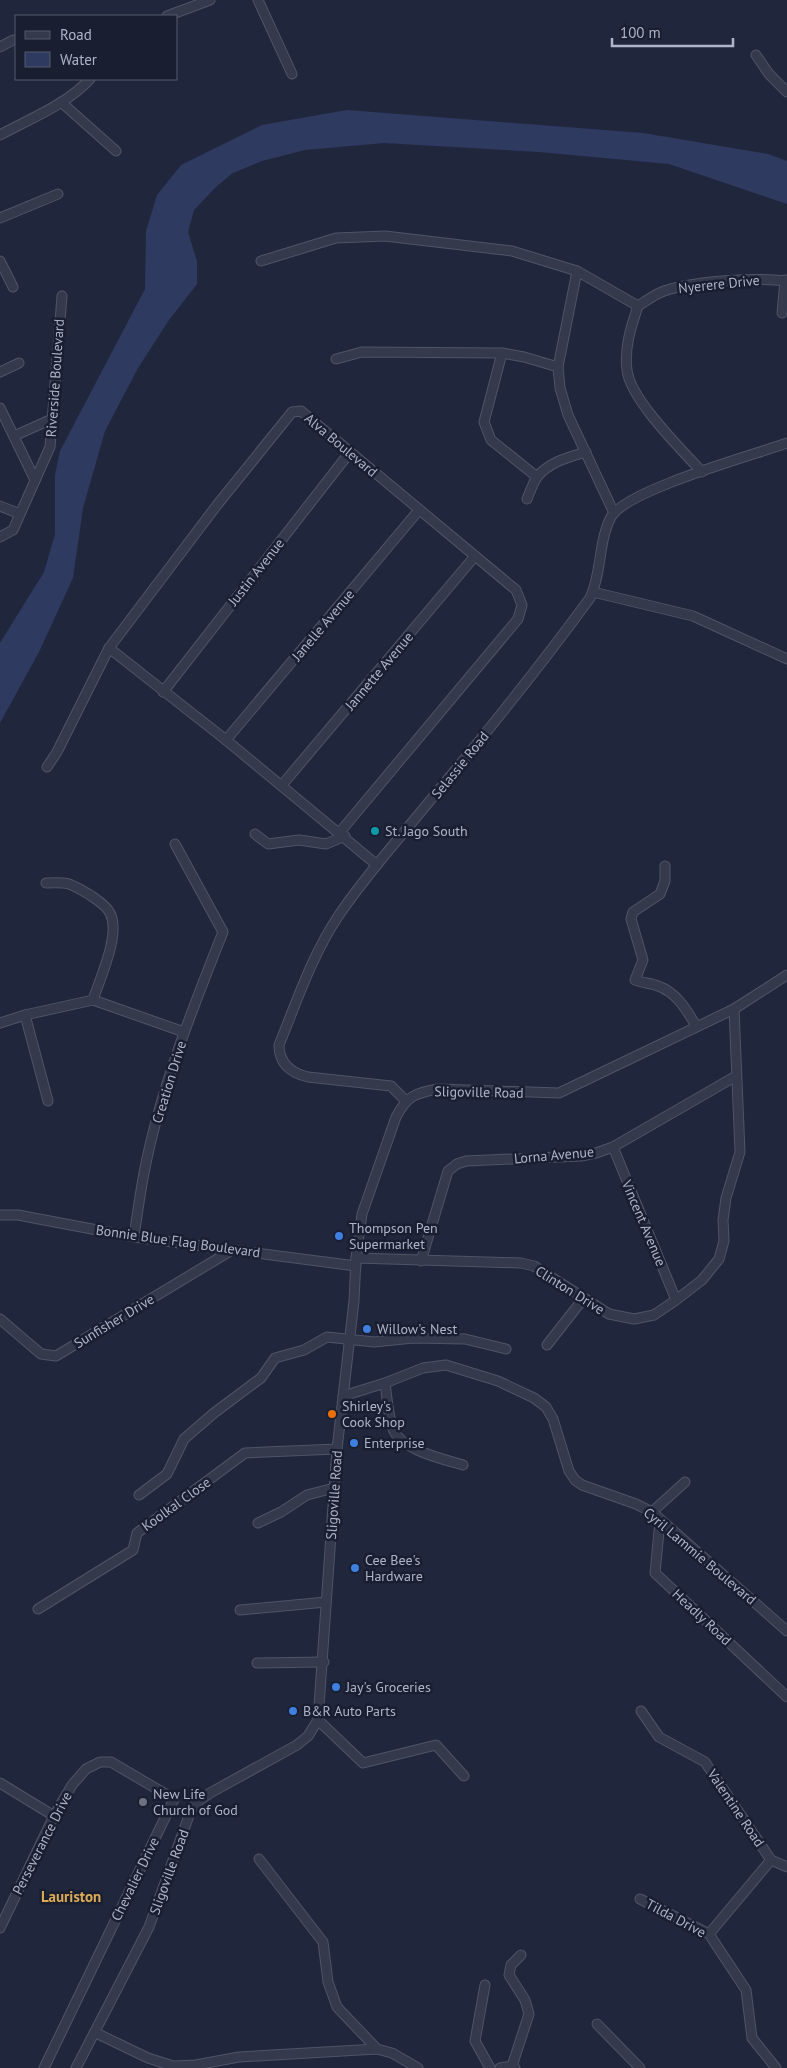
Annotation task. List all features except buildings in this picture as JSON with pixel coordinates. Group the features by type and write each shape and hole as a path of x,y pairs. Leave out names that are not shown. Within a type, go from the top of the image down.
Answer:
{"street":[{"path":"171,15 210,0"},
{"path":"258,0 292,74"},
{"path":"0,47 13,40"},
{"path":"756,55 769,74 787,92"},
{"path":"0,135 61,102 78,91 89,80"},
{"path":"61,102 116,152"},
{"path":"0,218 58,194"},
{"path":"261,260 336,238 385,236 512,251 577,271 638,306 627,339 627,372 641,404 702,472"},
{"path":"0,261 13,287"},
{"path":"577,271 558,368 560,388 568,415 614,513 630,500 643,494 787,443"},
{"name":"Nyerere Drive","path":"638,306 663,291 693,285 768,278 786,280"},
{"path":"782,312 786,280"},
{"name":"Riverside Boulevard","path":"0,537 13,530 50,447 62,296"},
{"path":"336,359 362,352 502,354 524,357 558,368"},
{"path":"502,354 484,422 491,440 537,477"},
{"path":"0,372 19,363"},
{"path":"0,408 35,480"},
{"name":"Alva Boulevard","path":"47,767 62,743 109,648 217,505 292,412 301,411 516,590 522,605 518,619 342,834"},
{"path":"14,436 52,419"},
{"name":"Justin Avenue","path":"163,692 350,452"},
{"path":"527,499 537,477 549,466 564,458 586,452"},
{"path":"0,506 20,514"},
{"name":"Janelle Avenue","path":"226,740 419,510"},
{"name":"Selassie Road","path":"406,1101 391,1086 296,1074 284,1064 279,1051 279,1045 309,969 339,915 377,864 554,648 593,592 598,578 604,540 614,513"},
{"name":"Jannette Avenue","path":"282,785 475,556"},
{"path":"593,592 693,616 787,659"},
{"path":"109,648 282,785 377,864"},
{"path":"255,834 268,844 299,840 326,844 342,834"},
{"name":"Creation Drive","path":"134,1237 144,1172 163,1098 184,1032 223,932 174,844"},
{"path":"665,866 665,881 660,894 633,912 631,919 643,960 635,980 665,988 688,1011 696,1026"},
{"path":"46,883 68,882 102,903 110,912 114,923 113,937 93,1000"},
{"name":"Sligoville Road","path":"76,2068 150,1927 191,1810 197,1802 210,1793 297,1746 308,1736 318,1720 324,1662 326,1602 337,1449 362,1214 396,1117 406,1101 420,1092 438,1089 559,1093 734,1009 787,975"},
{"path":"0,1023 25,1015 93,1000 184,1032"},
{"name":"Clinton Drive","path":"356,1262 521,1262 534,1266 609,1314 634,1318 654,1315 702,1280 719,1259 722,1250 726,1198 740,1152 734,1009"},
{"path":"25,1015 48,1101"},
{"name":"Lorna Avenue","path":"421,1261 448,1171 457,1164 466,1161 581,1156 596,1153 612,1147 736,1076"},
{"name":"Vincent Avenue","path":"612,1147 676,1300"},
{"name":"Bonnie Blue Flag Boulevard","path":"0,1215 18,1215 134,1237 232,1250 356,1262"},
{"name":"Sunfisher Drive","path":"0,1319 42,1354 56,1356 232,1250"},
{"path":"547,1346 583,1299"},
{"path":"139,1495 167,1474 184,1439 214,1413 261,1378 275,1358 304,1350 327,1337 374,1342 413,1338 465,1338 506,1348"},
{"name":"Cyril Lammie Boulevard","path":"343,1396 385,1383 423,1368 446,1365 498,1381 534,1398 546,1407 552,1419 569,1471 574,1480 582,1485 636,1504 652,1512 660,1521 787,1630"},
{"path":"385,1383 393,1428 398,1437 421,1452 463,1465"},
{"name":"Koolkal Close","path":"38,1609 133,1550 136,1534 245,1453 337,1449"},
{"path":"652,1512 686,1482"},
{"path":"258,1523 281,1512 307,1495 334,1488"},
{"name":"Headly Road","path":"660,1521 655,1573 787,1697"},
{"path":"240,1610 326,1602"},
{"path":"257,1663 324,1662"},
{"name":"Valentine Road","path":"641,1711 659,1737 705,1762 771,1860 787,1867"},
{"path":"318,1720 364,1763 436,1745 464,1776"},
{"name":"Chevalier Drive","path":"44,2068 174,1798 111,1762 100,1762 86,1769 72,1785"},
{"path":"0,1783 54,1816"},
{"name":"Perseverance Drive","path":"1,1923 54,1816 72,1785"},
{"path":"259,1859 323,1942 328,1982 337,2007 376,2049"},
{"path":"709,1934 771,1860"},
{"name":"Tilda Drive","path":"640,1899 709,1934 746,1990 752,2038 776,2068"},
{"path":"500,2068 514,2067 529,2014 525,2000 509,1975 511,1965 521,1955"},
{"path":"485,1985 475,2041 490,2068"},
{"path":"596,2024 640,2068"},
{"path":"96,2033 148,2058 173,2066 189,2066 239,2057 376,2049 392,2053 418,2068"},
{"path":"144,2068 148,2058"}],"water":[{"path":"347,110 643,133 768,154 787,161 787,204 669,164 539,152 384,143 305,150 262,161 233,173 217,186 194,210 188,232 197,261 197,284 169,320 138,368 105,431 83,508 73,578 39,652 0,723 0,643 44,572 55,534 55,475 60,451 145,289 146,231 157,195 181,165 262,125"}],"place":[{"name":"St. Jago South","path":"375,831"},
{"name":"Thompson Pen Supermarket","path":"339,1236"},
{"name":"Willow's Nest","path":"367,1329"},
{"name":"Shirley's Cook Shop","path":"332,1414"},
{"name":"Enterprise","path":"354,1443"},
{"name":"Cee Bee's Hardware","path":"355,1568"},
{"name":"Jay's Groceries","path":"336,1687"},
{"name":"B&R Auto Parts","path":"293,1711"},
{"name":"New Life Church of God","path":"143,1802"}],"district":[{"name":"Lauriston","path":"71,1897"}]}
